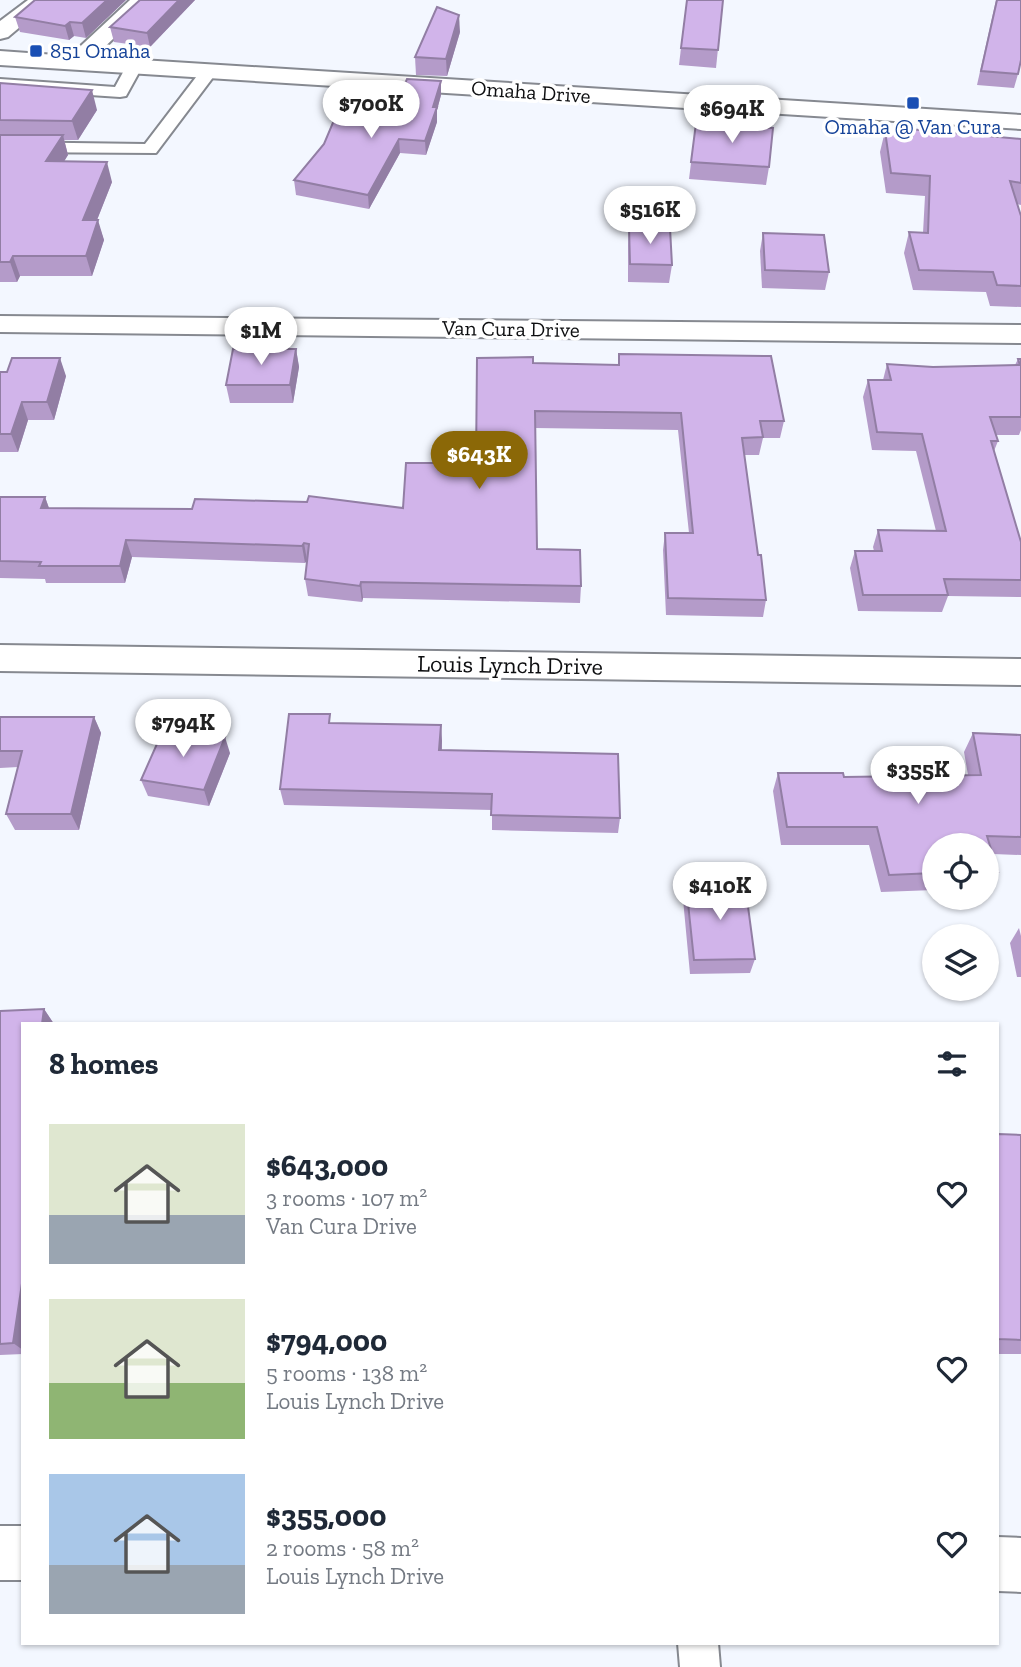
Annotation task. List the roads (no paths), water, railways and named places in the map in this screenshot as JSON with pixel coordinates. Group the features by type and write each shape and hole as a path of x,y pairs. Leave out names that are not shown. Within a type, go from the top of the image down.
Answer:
{"street":[{"path":"0,32 41,0"},
{"path":"75,63 142,0"},
{"name":"Omaha Drive","path":"1,60 1021,122"},
{"name":"Van Cura Drive","path":"0,324 1021,334"},
{"name":"Louis Lynch Drive","path":"0,657 1021,672"},
{"path":"0,1553 21,1553"},
{"path":"999,1564 1021,1564"}],"lane":[{"path":"61,88 75,63"},
{"path":"0,84 120,92 134,67"},
{"path":"0,147 150,149 209,72"},
{"path":"698,1645 700,1667"}],"place":[{"name":"851 Omaha","path":"36,51"},
{"name":"Omaha @ Van Cura","path":"913,103"}]}
